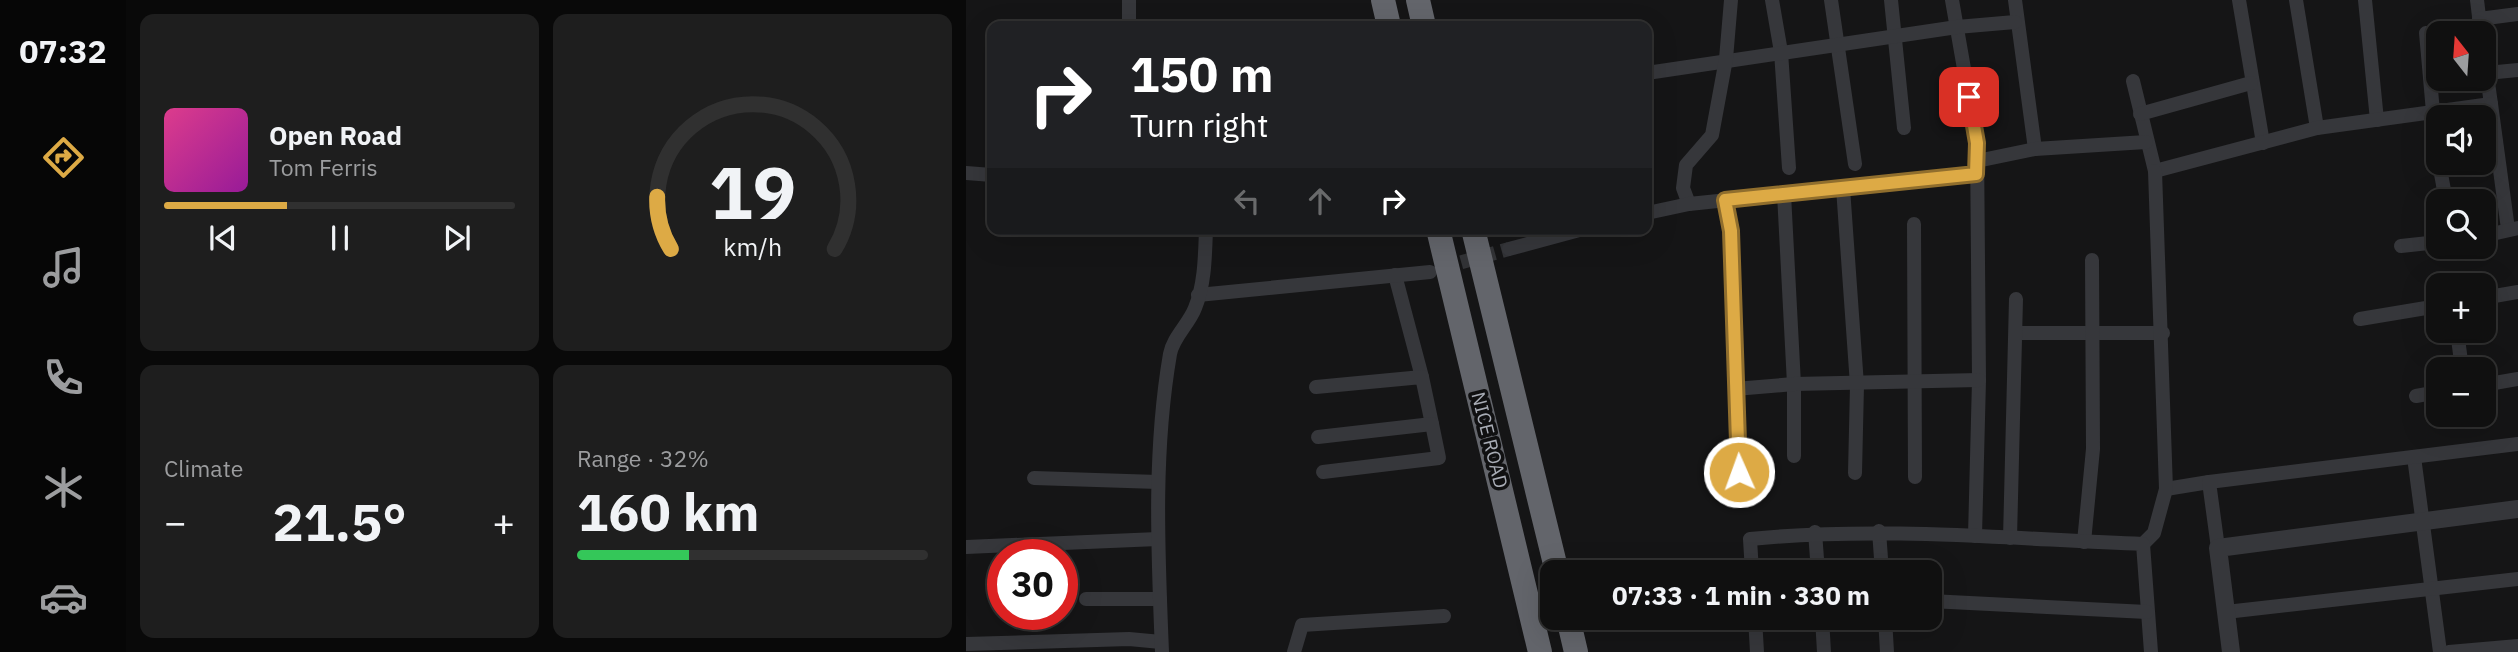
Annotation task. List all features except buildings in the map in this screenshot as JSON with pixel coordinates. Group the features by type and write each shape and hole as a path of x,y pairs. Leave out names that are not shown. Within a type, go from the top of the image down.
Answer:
{"highway":[{"path":"1383,0 1388,21"},
{"path":"1418,0 1423,21"},
{"name":"NICE ROAD","path":"1439,235 1540,652"},
{"name":"NICE ROAD","path":"1474,235 1554,560"},
{"path":"1571,630 1576,652"}],"street":[{"path":"1129,0 1129,21"},
{"path":"1689,204 1683,188 1686,165 1712,135 1726,59 1731,0"},
{"path":"1772,0 1780,52 1789,168"},
{"path":"1831,0 1855,164"},
{"path":"1891,0 1904,128"},
{"path":"1952,0 1977,143 1979,380 1975,536"},
{"path":"2015,0 2015,22 2035,149"},
{"path":"2239,0 2263,142"},
{"path":"2296,0 2318,128"},
{"path":"2365,0 2377,120"},
{"path":"2477,0 2479,21"},
{"path":"2496,21 2518,14"},
{"path":"1652,72 1726,59 1957,27 2015,22"},
{"path":"2496,72 2518,70"},
{"path":"1751,560 1750,539 1815,533 1879,531 2143,544 2154,533 2166,489 2163,333 2155,171 2133,81"},
{"path":"2140,114 2251,83"},
{"path":"2489,91 2513,228 2496,233"},
{"path":"2484,105 2491,104"},
{"path":"2155,171 2318,128 2426,113"},
{"path":"1652,212 1689,204 1843,188 1976,167 2035,149 2146,142"},
{"path":"966,173 987,175"},
{"path":"1843,188 1857,384 1856,473"},
{"path":"1784,194 1794,384 1794,456"},
{"path":"1725,200 1731,231 1739,472"},
{"path":"1914,224 1915,477"},
{"path":"966,644 1129,639 1162,647 1158,482 1162,402 1171,349 1195,308 1203,275 1206,235"},
{"path":"1509,249 1561,235"},
{"path":"2401,246 2426,243"},
{"path":"2084,542 2093,449 2092,260"},
{"path":"1198,295 1430,272"},
{"path":"1323,472 1439,458 1422,377 1395,275"},
{"path":"2496,296 2518,292"},
{"path":"2010,538 2016,299"},
{"path":"2360,319 2426,308"},
{"path":"2017,333 2163,333"},
{"path":"1316,387 1422,377"},
{"path":"2496,382 2518,379"},
{"path":"1735,388 1979,380"},
{"path":"2416,396 2426,394"},
{"path":"1318,437 1432,424"},
{"path":"2166,489 2518,444"},
{"path":"2414,457 2440,652"},
{"path":"1034,478 1158,482"},
{"path":"2209,482 2231,652"},
{"path":"2218,548 2518,509"},
{"path":"1879,531 1881,560"},
{"path":"1815,533 1817,560"},
{"path":"966,547 1158,539"},
{"path":"2143,544 2151,652"},
{"path":"2226,612 2518,579"},
{"path":"1086,599 1160,599"},
{"path":"1942,602 2147,612"},
{"path":"1294,652 1302,625 1444,616"},
{"path":"1756,630 1757,652"},
{"path":"1823,630 1824,652"},
{"path":"1886,630 1888,652"},
{"path":"2449,652 2518,646"}],"tunnel":[{"path":"1441,268 1509,249"}],"route":[{"path":"1739,472 1731,231 1725,200 1976,174 1977,143 1969,97"}]}
